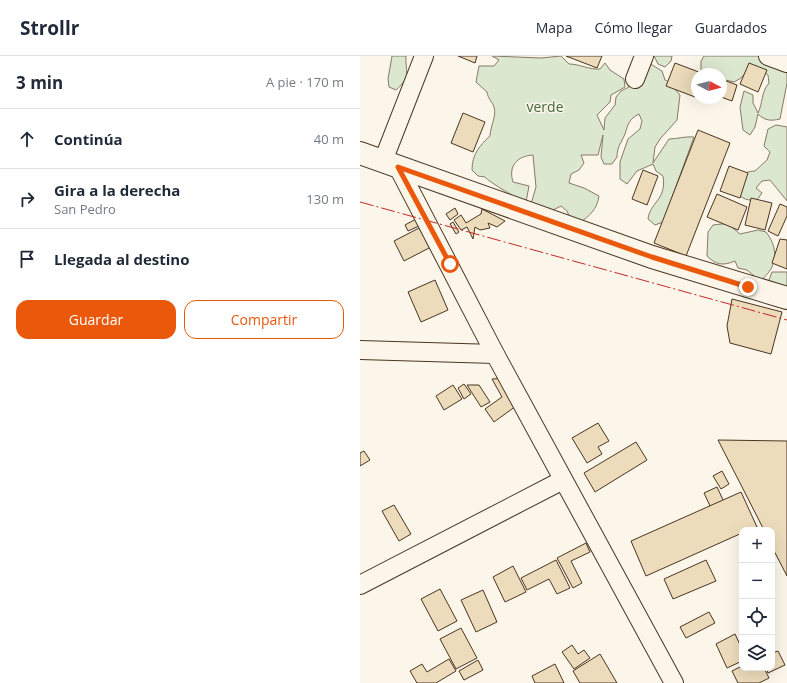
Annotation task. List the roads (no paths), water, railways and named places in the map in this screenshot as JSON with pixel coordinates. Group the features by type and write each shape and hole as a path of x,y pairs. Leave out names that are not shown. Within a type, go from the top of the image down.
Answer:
{"main road":[{"path":"360,153 652,257 787,298"}],"street":[{"path":"424,56 391,164 674,683"},
{"path":"635,79 644,56"},
{"path":"768,56 787,64"},
{"path":"360,350 495,354"},
{"path":"360,585 563,480"}],"park label":[{"name":"verde","path":"545,107"}]}
